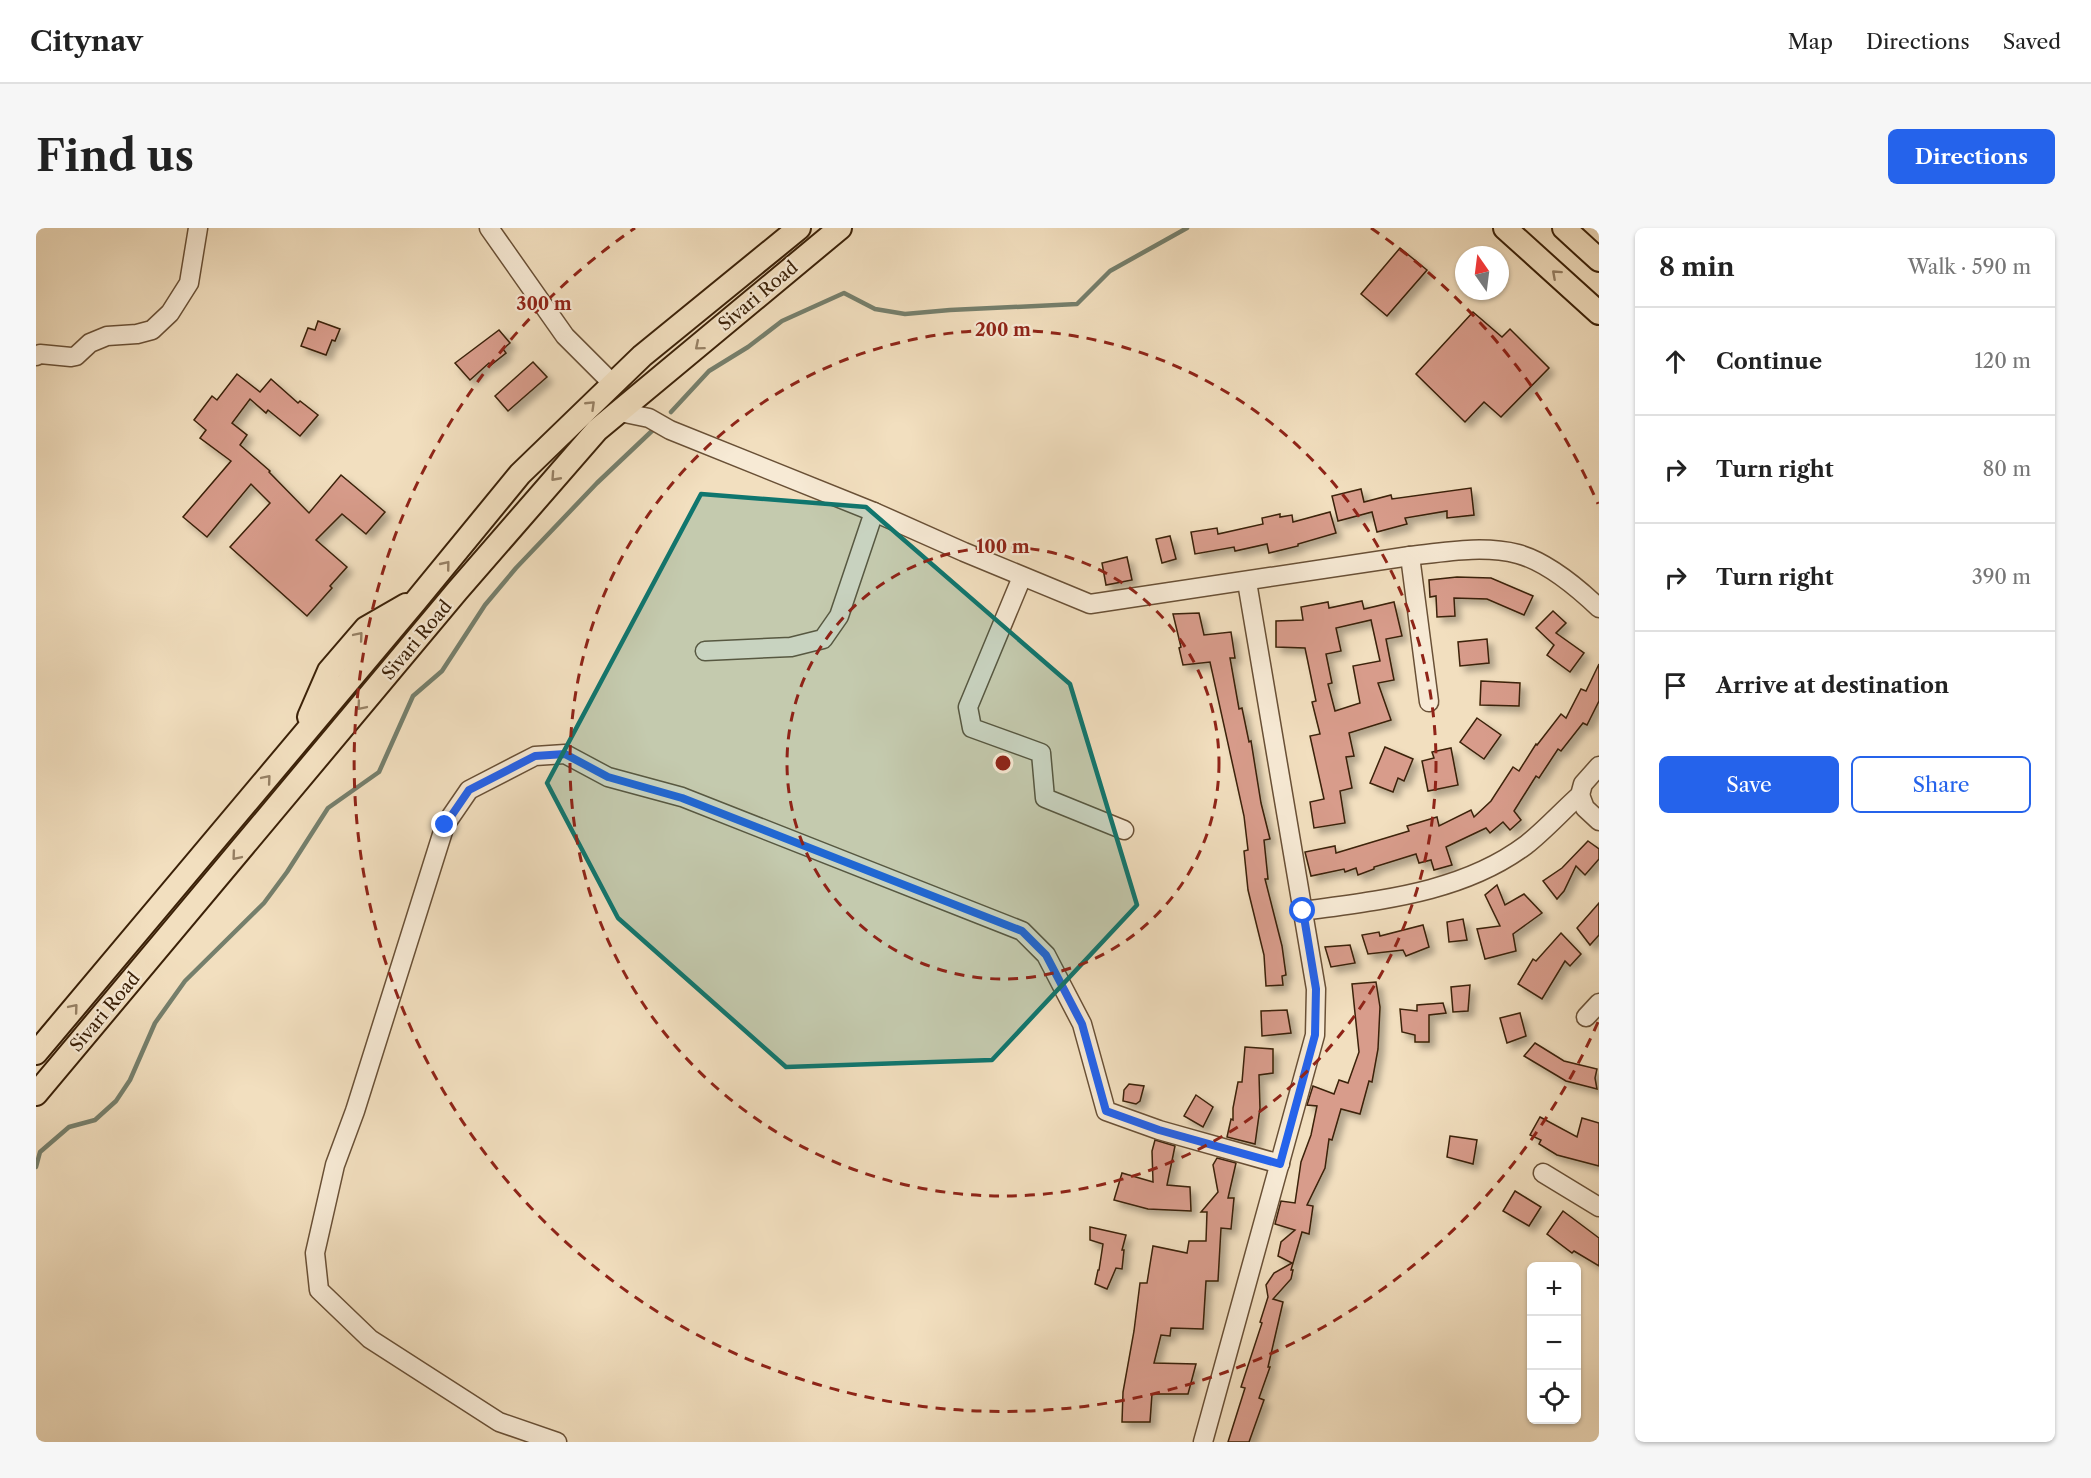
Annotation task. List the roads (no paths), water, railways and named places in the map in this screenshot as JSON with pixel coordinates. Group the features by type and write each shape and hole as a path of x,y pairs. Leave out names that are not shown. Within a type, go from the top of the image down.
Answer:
{"main road":[{"name":"Sivari Road","path":"36,1053 520,474 642,356 798,228"},
{"name":"Sivari Road","path":"36,1094 457,591 597,430 840,228"},
{"path":"1505,228 1599,313"},
{"path":"1564,228 1599,260"}],"street":[{"path":"36,356 40,354 76,356 90,343 107,336 137,334 152,330 170,313 189,283 198,228"},
{"path":"489,228 565,336 613,384"},
{"path":"649,418 647,406 650,386"},
{"path":"620,412 649,418 670,430 874,512 1090,604 1453,550 1518,554 1546,567 1578,588 1599,608"},
{"path":"705,651 791,647 823,639 839,616 874,512"},
{"path":"1410,556 1429,702"},
{"path":"1022,576 969,707 972,728 1041,753 1045,798 1124,830"},
{"path":"1203,1442 1315,1035 1316,989 1247,582"},
{"path":"557,1442 516,1434 370,1339 319,1290 315,1253 335,1165 355,1112 445,825 469,790 535,756 565,754 608,777 682,798 1022,931 1046,955 1082,1024 1106,1111 1159,1130 1280,1164"},
{"path":"1303,911 1403,896 1464,879 1500,862 1526,844 1580,795 1584,784 1599,766"},
{"path":"1580,795 1585,808 1599,821"},
{"path":"1586,1017 1599,1003"},
{"path":"1543,1173 1599,1207"}],"waterway":[{"path":"671,412 709,371 748,347 782,321 844,293 875,309 905,314 1077,304 1110,271 1187,228"},
{"path":"36,1167 40,1152 69,1127 95,1120 116,1101 130,1080 155,1023 185,981 264,903 328,808 379,772 413,696 442,671 485,605 516,568 597,483 654,429"}]}
